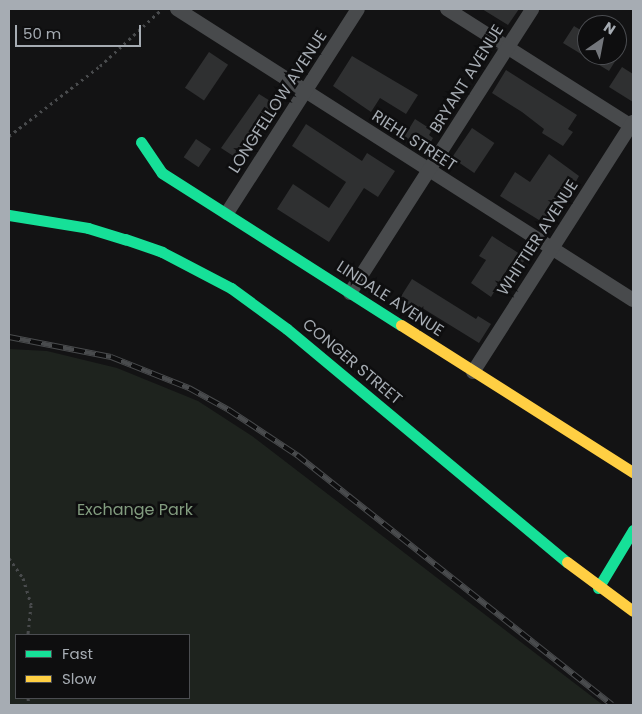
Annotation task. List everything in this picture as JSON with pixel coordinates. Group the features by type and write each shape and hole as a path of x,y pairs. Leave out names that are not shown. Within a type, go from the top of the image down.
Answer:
{"main road":[{"name":"LINDALE AVENUE","path":"141,142 162,173 633,472"},
{"name":"CONGER STREET","path":"9,215 69,224 125,239 162,252 231,288 287,329 598,588 633,611"},
{"path":"598,588 633,530"}],"street":[{"name":"LONGFELLOW AVENUE","path":"227,213 358,9"},
{"path":"447,9 632,125"},
{"name":"BRYANT AVENUE","path":"350,293 532,9"},
{"name":"RIEHL STREET","path":"184,11 305,93 633,300"},
{"name":"WHITTIER AVENUE","path":"473,372 632,125"}],"path":[{"path":"9,136 100,66 162,9"},
{"path":"9,558 23,578 31,605 28,634"}],"green space":[{"name":"Exchange Park","path":"9,349 47,351 117,368 198,401 252,436 603,705 9,705"}],"building":[{"path":"482,9 519,9 508,25"},
{"path":"574,26 577,28 577,52 563,43"},
{"path":"209,52 228,65 204,101 185,88"},
{"path":"352,56 418,95 406,114 380,98 371,112 333,86"},
{"path":"599,65 613,65 609,71"},
{"path":"622,67 633,74 633,102 609,87"},
{"path":"506,70 577,115 568,129 573,132 563,146 542,133 544,129 522,112 492,93"},
{"path":"259,94 280,107 270,123 263,119 238,159 221,148"},
{"path":"415,119 432,130 429,135 433,138 426,151 404,137"},
{"path":"306,124 362,161 367,153 395,171 378,197 364,188 329,242 277,209 293,184 329,208 346,182 292,146"},
{"path":"472,128 494,143 474,173 452,158"},
{"path":"196,139 211,149 199,167 184,157"},
{"path":"549,154 579,176 556,217 553,215 547,225 500,196 515,172 530,182"},
{"path":"492,236 526,258 514,276 507,271 491,297 471,283 486,260 479,256"},
{"path":"412,279 476,319 478,316 491,324 479,343 419,306 415,313 398,301"}],"railway":[{"path":"9,337 111,357 189,388 229,410 297,455 612,705"}],"traffic: fast":[{"path":"141,142 162,173 401,325"},
{"path":"9,215 88,228 125,239 162,252 231,288 287,329 567,562"},
{"path":"598,588 633,530"}],"traffic: slow":[{"path":"401,325 633,472"},
{"path":"567,562 633,611"}]}
